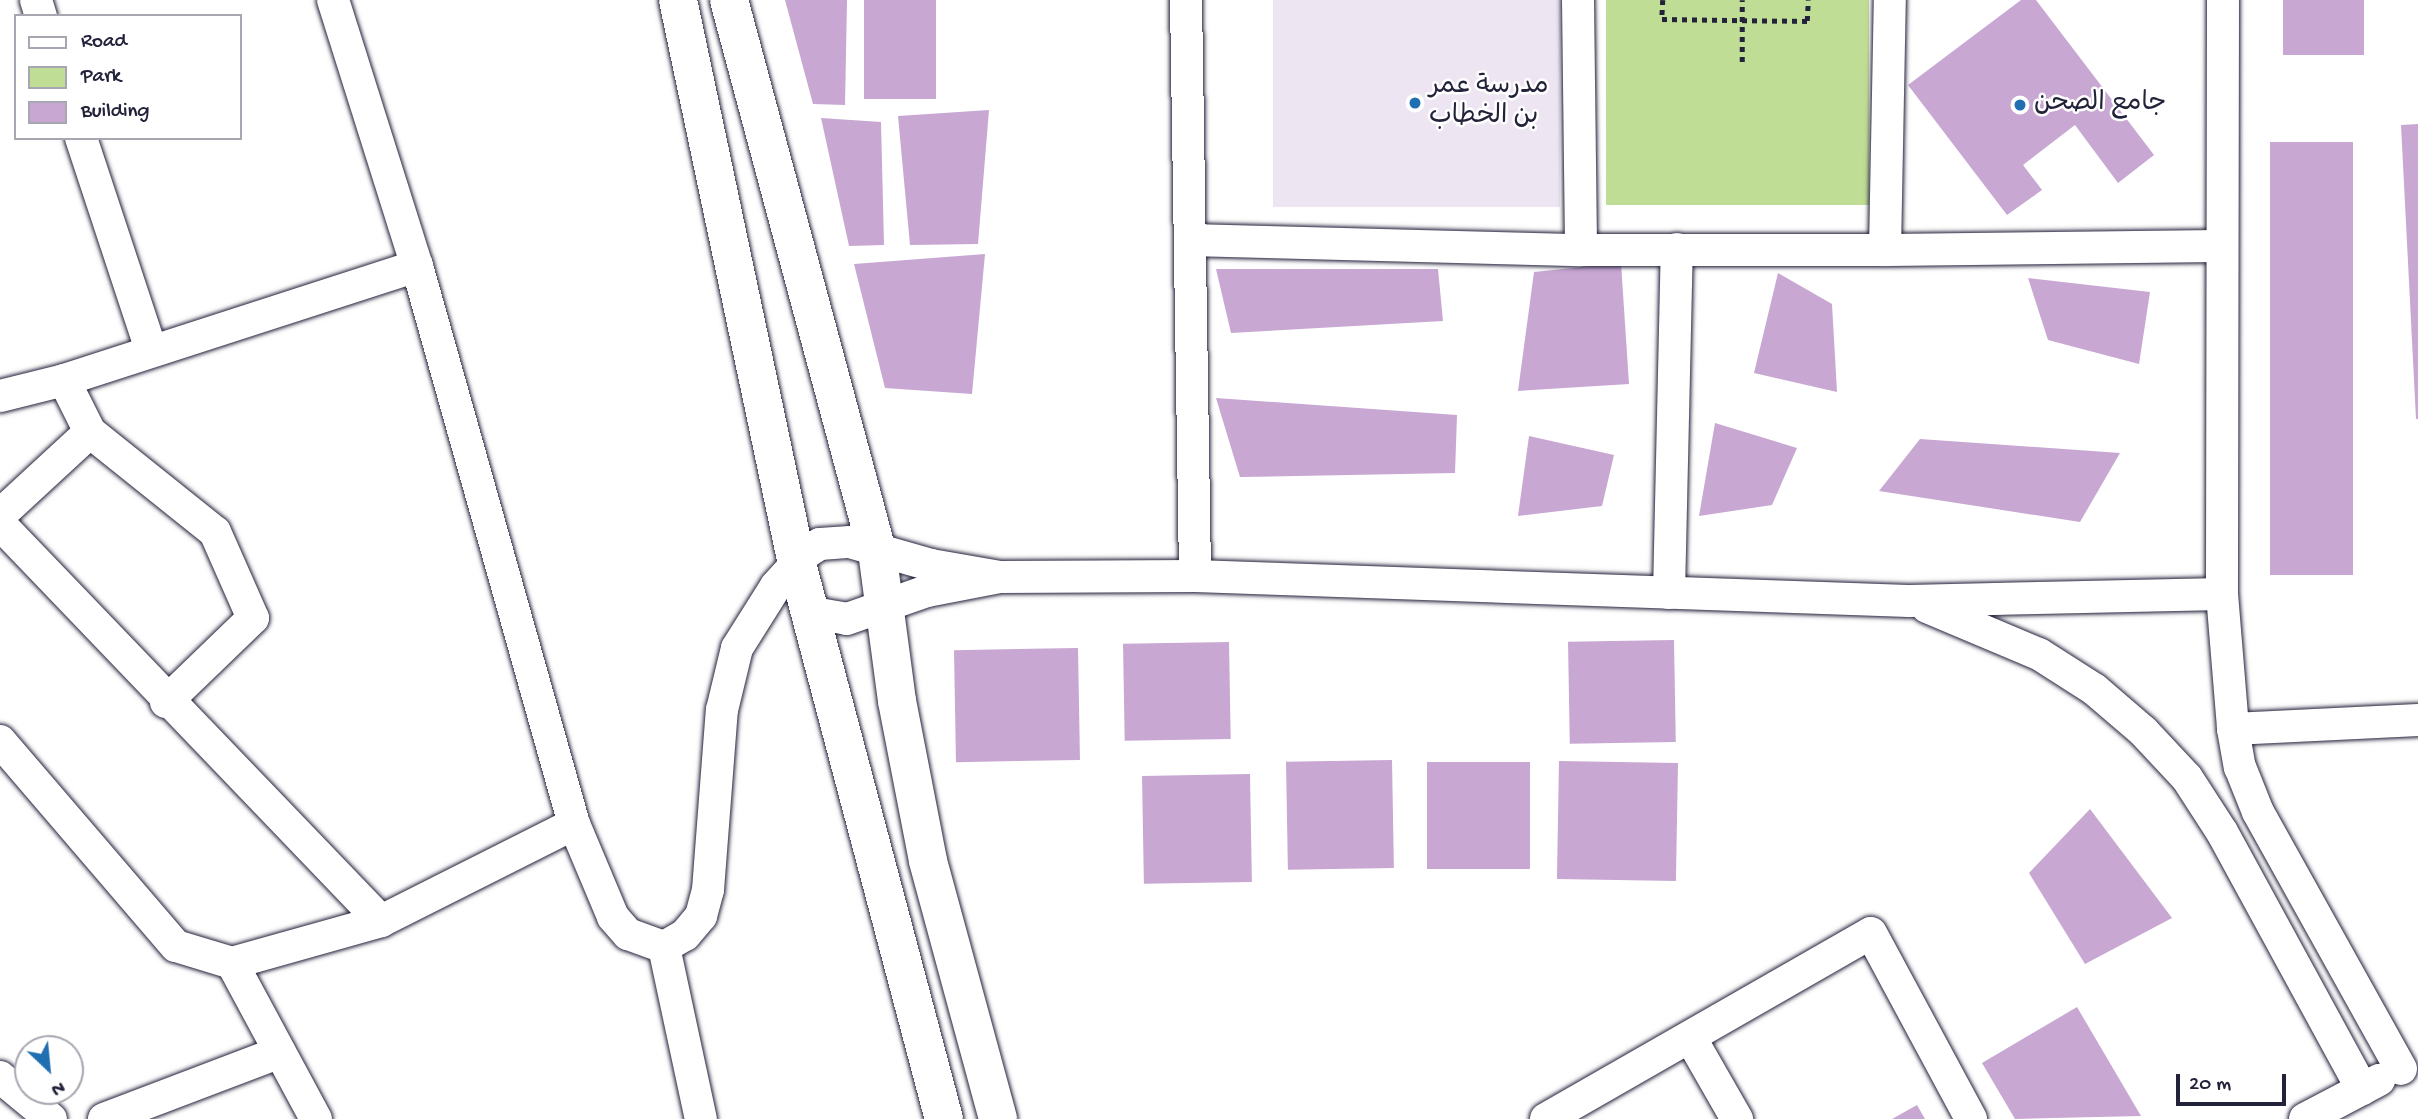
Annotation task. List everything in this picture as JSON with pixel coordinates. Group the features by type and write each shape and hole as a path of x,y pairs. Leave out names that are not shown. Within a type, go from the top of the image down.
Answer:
{"main road":[{"path":"678,0 797,564 944,1119"},
{"path":"729,0 877,551 897,701 928,862 998,1119"}],"street":[{"path":"333,0 417,266 574,824 613,917 628,933 663,947"},
{"path":"1186,0 1195,576"},
{"path":"1578,0 1581,250"},
{"path":"1885,250 1890,0"},
{"path":"2223,0 2222,594 2233,729 2240,767 2258,812 2409,1065 2305,1119"},
{"path":"82,140 151,351"},
{"path":"1190,240 1581,250 2222,246"},
{"path":"1669,593 1677,249"},
{"path":"0,396 64,380 417,266"},
{"path":"64,380 90,432 215,531 253,618 166,702"},
{"path":"0,515 90,432"},
{"path":"0,524 166,702 381,921"},
{"path":"663,947 685,935 701,916 708,890 722,710 737,648 754,618 807,552 835,541 1000,578"},
{"path":"807,606 819,614 847,619 886,604 1000,578 1195,576 1909,601 2222,594"},
{"path":"1909,601 1981,626 2039,654 2094,689 2143,731 2187,778 2222,832 2362,1089"},
{"path":"2233,729 2418,720"},
{"path":"0,741 176,946 232,963 381,921 574,824"},
{"path":"1546,1119 1871,933 1971,1119"},
{"path":"663,947 701,1119"},
{"path":"232,963 316,1119"},
{"path":"1690,1037 1737,1119"},
{"path":"104,1119 280,1052"},
{"path":"0,1077 51,1119"}],"path":[{"path":"1662,0 1662,19 1807,21 1808,0"},
{"path":"1742,0 1742,62"}],"shaded area":[{"name":"مدرسة عمر بن الخطاب","path":"1273,0 1560,0 1560,207 1273,207"}],"green space":[{"path":"1606,0 1869,0 1869,205 1606,205"}],"building":[{"path":"785,0 847,0 845,105 813,104"},
{"path":"864,0 936,0 936,99 864,99"},
{"name":"جامع الصحن","path":"2021,0 2036,0 2154,155 2118,183 2075,125 2023,165 2042,190 2007,215 1908,85"},
{"path":"2283,0 2364,0 2364,55 2283,55"},
{"path":"989,110 978,244 910,245 898,116"},
{"path":"821,118 881,122 884,245 849,246"},
{"path":"2418,124 2418,419 2416,419 2401,125"},
{"path":"2270,142 2353,142 2353,575 2270,575"},
{"path":"985,254 972,394 885,388 854,264"},
{"path":"1621,263 1629,384 1518,391 1534,272"},
{"path":"1216,269 1438,269 1443,321 1231,333"},
{"path":"1778,273 1832,304 1837,392 1754,373"},
{"path":"2028,278 2150,292 2139,364 2048,340"},
{"path":"1216,398 1457,415 1455,473 1240,477"},
{"path":"1715,423 1797,448 1772,505 1699,516"},
{"path":"1529,436 1614,455 1602,506 1518,516"},
{"path":"1920,439 2120,453 2080,522 1879,491"},
{"path":"1674,640 1676,742 1570,744 1568,642"},
{"path":"1229,642 1231,739 1125,741 1123,644"},
{"path":"1078,648 1080,760 956,762 954,650"},
{"path":"1392,760 1394,868 1288,870 1286,762"},
{"path":"1559,761 1678,763 1676,881 1557,879"},
{"path":"1427,762 1530,762 1530,869 1427,869"},
{"path":"1250,774 1252,882 1144,884 1142,776"},
{"path":"2090,809 2172,918 2085,964 2029,873"},
{"path":"2077,1007 2141,1116 2015,1119 1982,1063"},
{"path":"1917,1105 1925,1119 1892,1119"}],"place":[{"name":"مدرسة عمر بن الخطاب","path":"1415,103"},
{"name":"جامع الصحن","path":"2020,105"}]}
